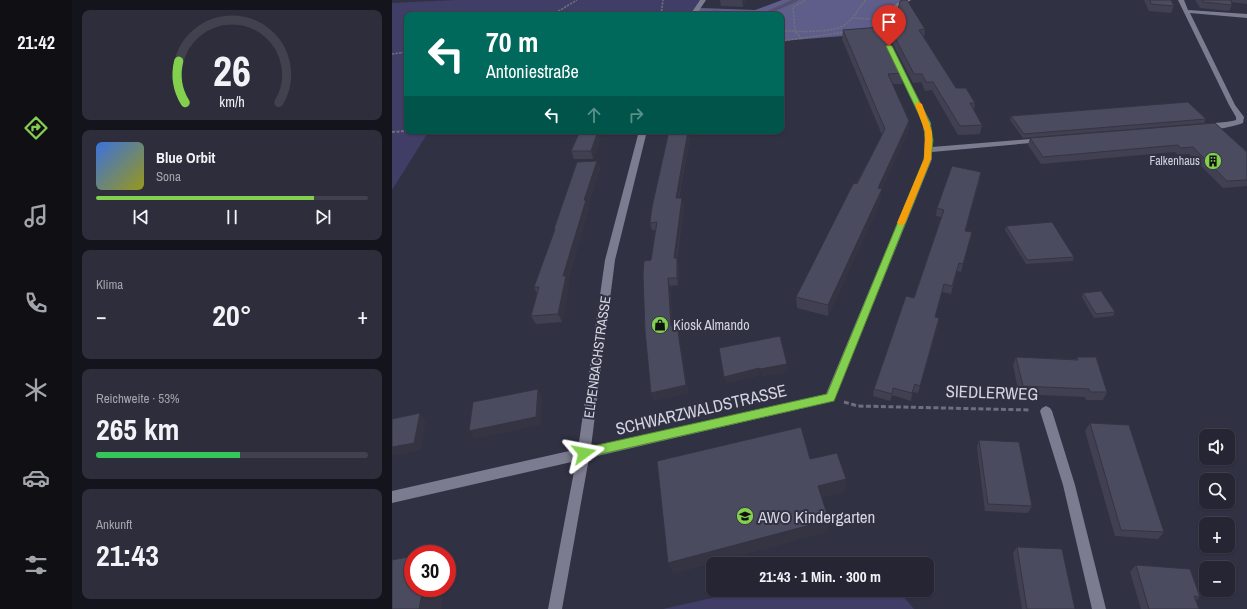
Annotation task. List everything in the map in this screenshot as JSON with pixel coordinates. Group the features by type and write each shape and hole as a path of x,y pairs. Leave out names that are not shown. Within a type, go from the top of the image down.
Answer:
{"street":[{"path":"695,12 703,0"},
{"path":"830,398 928,159 929,140 927,123 883,33 883,20 886,13 892,8 908,0"},
{"path":"1181,0 1232,105 1240,117 1240,121 1229,125 1198,128"},
{"path":"1186,11 1247,16"},
{"name":"ELPENBACHSTRASSE","path":"555,609 584,453 610,260 642,134"},
{"path":"928,150 1047,140"},
{"name":"SCHWARZWALDSTRASSE","path":"392,497 830,398"},
{"name":"SIEDLERWEG","path":"1046,411 1069,486 1099,609"}],"path":[{"path":"557,12 577,0"},
{"path":"661,12 663,0"},
{"path":"802,39 795,31 793,7 806,0"},
{"path":"784,31 812,31 846,24 866,0"},
{"path":"850,18 883,20"},
{"path":"784,41 846,32"},
{"path":"392,54 404,52"},
{"path":"392,132 404,130"},
{"name":"SIEDLERWEG","path":"830,398 858,406 1046,411"}],"shaded area":[{"path":"456,0 700,0 693,12 404,12 404,134 427,134 392,190 392,3"},
{"path":"782,0 906,0 894,5 886,11 881,20 880,33 784,41 784,12 697,12 700,8 755,10"},
{"path":"717,597 904,597 914,609 663,609"}],"building":[{"path":"907,0 925,29 919,30 956,88 966,88 975,103 970,103 982,125 960,126 933,82 926,82 922,74 914,74 890,28 894,28 900,1"},
{"path":"1150,0 1171,0 1174,6 1151,4"},
{"path":"1202,0 1231,0 1232,5 1203,2"},
{"path":"881,27 904,73 888,74 909,121 878,188 882,189 828,305 796,297 850,190 854,183 857,184 885,129 843,30"},
{"path":"1188,102 1206,119 1024,134 1011,116"},
{"path":"1215,123 1247,152 1247,180 1227,181 1193,147 1181,148 1178,145 1043,157 1030,138"},
{"path":"579,134 597,134 591,151 571,151"},
{"path":"668,134 687,134 676,198 682,198 674,258 677,258 677,278 668,278 671,326 677,325 686,385 651,393 645,331 643,275 644,261 651,260 657,222 650,223 652,207"},
{"path":"597,161 584,200 586,200 563,276 566,276 558,314 531,316 539,287 534,287 577,162"},
{"path":"952,166 981,172 965,231 972,232 963,264 959,263 952,286 944,284 935,317 939,318 920,386 915,384 912,393 893,388 892,394 874,389 906,296 914,298 944,210 937,208"},
{"path":"1052,222 1074,257 1027,260 1006,226"},
{"path":"1101,291 1115,312 1096,314 1083,293"},
{"path":"780,336 787,364 759,368 724,377 719,348"},
{"path":"1016,357 1078,360 1077,357 1096,357 1107,392 1090,392 1089,389 1023,386"},
{"path":"538,389 536,417 469,431 473,402"},
{"path":"420,413 414,443 392,447 392,419"},
{"path":"1090,423 1129,425 1164,532 1121,530"},
{"name":"AWO Kindergarten","path":"801,427 810,459 837,453 846,479 818,486 829,520 668,563 657,461"},
{"path":"979,440 1019,442 1032,506 988,504"},
{"path":"1017,547 1062,549 1075,609 1027,609"},
{"path":"404,558 404,597 421,597 419,609 392,609 392,560"},
{"path":"1136,565 1190,569 1199,594 1199,597 1194,596 1199,609 1149,609"}],"waterway":[{"path":"769,12 796,0"}],"slow traffic":[{"path":"901,223 928,159 929,132 927,123 918,104"}],"place":[{"name":"Falkenhaus","path":"1213,161"},
{"name":"Kiosk Almando","path":"660,325"},
{"name":"AWO Kindergarten","path":"745,516"}],"route":[{"path":"584,453 830,398 928,159 929,132 927,123 889,46"}]}
